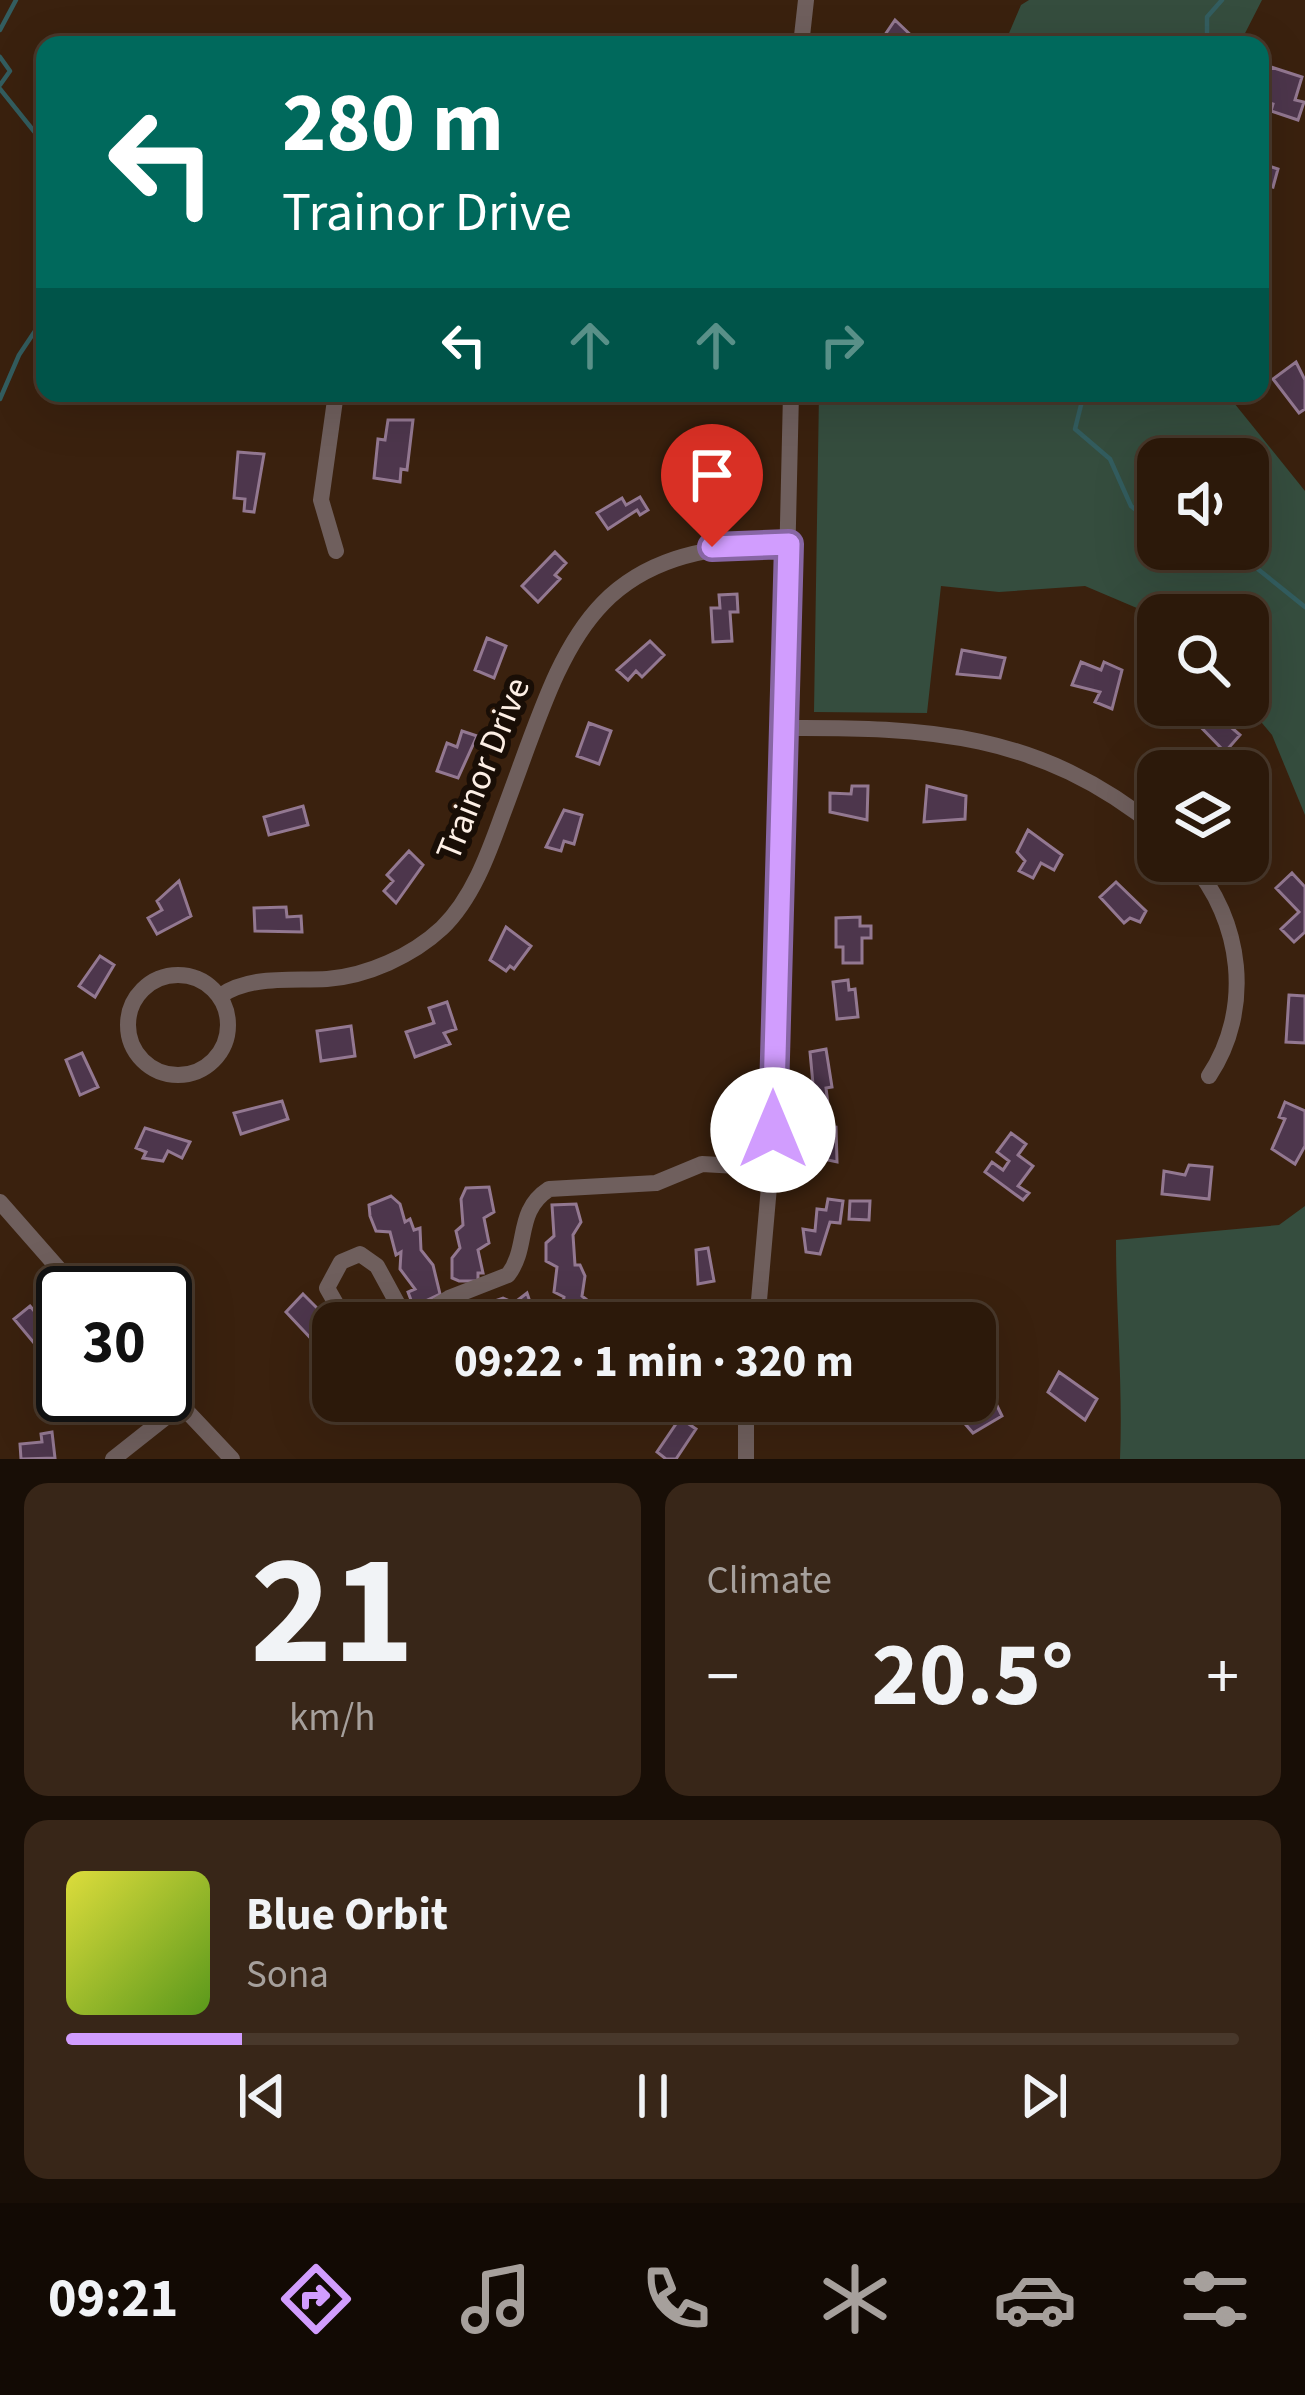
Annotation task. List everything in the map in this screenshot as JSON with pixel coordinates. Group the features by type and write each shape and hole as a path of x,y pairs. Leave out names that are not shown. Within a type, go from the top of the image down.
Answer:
{"street":[{"path":"802,36 806,0"},
{"path":"335,402 322,500 336,551"},
{"path":"759,1302 772,1168 790,402"},
{"name":"Trainor Drive","path":"220,997 246,985 358,974 389,963 438,932 455,914 492,844 562,659 602,604 645,569 685,552 789,544"},
{"path":"782,728 964,734 1040,759 1137,812"},
{"path":"1202,882 1228,928 1238,984 1227,1049 1209,1076"},
{"path":"178,974 194,977 220,997 228,1036 204,1069 164,1074 139,1057 128,1027 137,996 148,984 178,974"},
{"path":"442,1302 508,1275 519,1252 524,1217 549,1189 656,1183 702,1164 772,1168"},
{"path":"0,1202 56,1266"},
{"path":"334,1302 326,1288 340,1262 360,1254 377,1267 396,1302"},
{"path":"192,1418 232,1459"},
{"path":"113,1459 160,1422"},
{"path":"746,1422 746,1459"}],"green space":[{"path":"1029,0 1262,0 1244,36 1008,36 1021,5"},
{"path":"819,402 1233,402 1262,438 1137,438 1137,570 1269,570 1269,446 1305,491 1305,815 1264,726 1269,726 1269,594 1137,594 1137,608 1085,586 999,592 941,586 927,713 814,712"},
{"path":"1305,1206 1305,1459 1120,1459 1116,1240 1279,1225"}],"building":[{"path":"895,20 912,36 884,36"},
{"path":"1271,67 1302,77 1295,100 1304,102 1298,120 1271,111"},
{"path":"1269,166 1278,169 1273,187 1269,186"},
{"path":"1296,362 1305,380 1305,409 1299,413 1273,379"},
{"path":"388,420 413,420 407,470 401,469 400,482 374,478 378,439 385,440"},
{"path":"238,452 264,454 254,512 244,511 245,499 234,498"},
{"path":"728,465 732,494 695,499 691,470"},
{"path":"640,497 648,510 640,515 637,510 608,529 597,513 622,498 626,505"},
{"path":"555,552 566,563 555,575 560,579 538,602 522,586"},
{"path":"737,594 738,612 730,612 732,641 713,642 711,608 720,608 719,595"},
{"path":"487,638 506,646 494,678 475,670"},
{"path":"650,641 664,655 642,677 636,671 628,680 617,670"},
{"path":"962,650 1005,658 1000,678 957,674"},
{"path":"1081,662 1101,670 1104,662 1122,670 1112,709 1095,702 1100,692 1072,685"},
{"path":"589,723 611,731 599,764 577,756"},
{"path":"1200,726 1230,726 1240,735 1223,750"},
{"path":"462,731 477,736 458,778 437,771 447,743 457,747"},
{"path":"852,786 868,786 867,820 830,812 830,793 851,794"},
{"path":"927,786 966,796 965,819 924,822"},
{"path":"303,806 308,825 269,835 264,817"},
{"path":"564,810 582,815 574,844 564,841 561,851 546,847"},
{"path":"1028,830 1062,855 1054,870 1041,863 1033,878 1019,871 1025,861 1017,852"},
{"path":"409,851 423,865 396,903 384,891 393,881 387,875"},
{"path":"1292,873 1305,887 1305,932 1294,942 1281,929 1299,912 1276,888"},
{"path":"179,881 191,916 157,934 148,918 162,910 157,901"},
{"path":"1116,882 1146,911 1140,922 1130,918 1124,923 1100,897"},
{"path":"286,907 287,917 301,916 302,932 255,931 254,908"},
{"path":"860,917 860,926 871,926 871,938 862,938 862,963 843,963 843,947 836,947 836,918"},
{"path":"506,927 531,946 514,969 510,966 506,971 490,960"},
{"path":"100,956 114,965 95,997 79,986"},
{"path":"848,980 849,990 855,989 858,1017 837,1019 833,982"},
{"path":"1289,995 1305,996 1305,1043 1286,1042"},
{"path":"447,1002 456,1029 444,1033 450,1044 415,1057 406,1032 434,1023 429,1008"},
{"path":"351,1026 355,1056 321,1061 317,1031"},
{"path":"826,1049 832,1087 826,1088 828,1104 815,1106 810,1052"},
{"path":"82,1053 98,1087 80,1095 66,1060"},
{"path":"282,1101 288,1119 241,1134 234,1113"},
{"path":"1285,1102 1305,1111 1305,1146 1295,1164 1272,1149 1285,1119 1279,1117"},
{"path":"819,1125 836,1127 837,1162 814,1157"},
{"path":"145,1128 190,1142 182,1158 168,1151 163,1161 143,1158 146,1152 136,1148"},
{"path":"1011,1133 1026,1144 1018,1155 1033,1166 1018,1186 1029,1193 1023,1200 985,1172 992,1162 1003,1170 1009,1161 997,1152"},
{"path":"1189,1165 1212,1167 1209,1199 1162,1194 1164,1171 1185,1175"},
{"path":"489,1187 494,1212 484,1218 489,1243 478,1250 483,1273 478,1273 478,1281 459,1281 452,1278 452,1258 460,1248 456,1231 463,1225 461,1199 466,1188"},
{"path":"391,1196 400,1204 405,1222 410,1219 414,1230 420,1228 421,1250 433,1265 440,1294 423,1302 411,1300 408,1292 415,1289 400,1269 401,1252 396,1255 390,1232 376,1231 369,1205"},
{"path":"828,1199 843,1201 840,1223 830,1222 820,1254 806,1252 803,1229 815,1231 817,1209 826,1210"},
{"path":"850,1201 870,1201 869,1220 849,1219"},
{"path":"576,1204 581,1222 573,1235 575,1265 580,1265 585,1276 582,1296 590,1302 563,1302 564,1297 554,1292 557,1267 546,1261 546,1243 554,1236 552,1205"},
{"path":"708,1248 714,1281 698,1284 696,1250"},
{"path":"303,1294 312,1303 312,1340 286,1312"},
{"path":"30,1306 36,1313 36,1345 14,1319"},
{"path":"1059,1372 1097,1399 1085,1420 1048,1392"},
{"path":"677,1422 696,1429 676,1459 657,1452"},
{"path":"963,1422 992,1422 973,1433"},
{"path":"52,1432 55,1458 21,1459 20,1444 42,1442 41,1434"}],"waterway":[{"path":"0,30 16,0"},
{"path":"1207,36 1207,17 1222,0"},
{"path":"0,57 10,71 0,85"},
{"path":"0,89 36,134"},
{"path":"0,399 36,330"},
{"path":"1082,402 1075,429 1110,459 1137,511"},
{"path":"1259,570 1305,607"}],"route":[{"path":"712,547 789,544 773,1130"}]}
